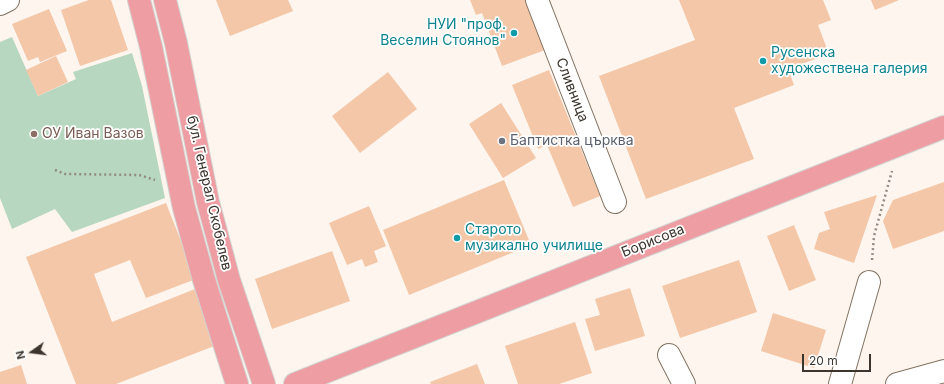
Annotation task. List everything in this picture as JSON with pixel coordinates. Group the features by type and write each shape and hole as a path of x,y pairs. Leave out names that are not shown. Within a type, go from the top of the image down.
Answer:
{"main road":[{"name":"бул. Генерал Скобелев","path":"139,0 151,47 184,208 204,280 237,384"},
{"name":"бул. Генерал Скобелев","path":"165,0 176,43 208,202 229,280 264,384"},
{"name":"Борисова","path":"295,384 944,127"}],"street":[{"path":"0,4 8,0"},
{"name":"Сливница","path":"537,0 615,202"},
{"path":"840,384 869,282"},
{"path":"669,355 684,384"},
{"path":"897,384 944,371"}],"path":[{"path":"869,282 874,236 899,144"},
{"path":"55,170 65,174 139,175 157,181"}],"green space":[{"path":"12,37 38,96 76,79 73,72 132,53 142,86 165,198 72,232 55,209 12,229 0,198 0,42"}],"building":[{"path":"89,0 111,0 128,50 80,66 61,10"},
{"path":"216,0 288,0 293,11 230,36"},
{"name":"НУИ \"проф. Веселин Стоянов\"","path":"470,0 526,0 545,50 502,66 482,13 476,15"},
{"path":"679,0 823,0 831,20 818,25 829,54 788,69 794,85 734,108 754,159 646,199 599,76 695,40"},
{"path":"871,0 899,0 875,10"},
{"path":"49,9 67,51 40,62 38,57 28,61 12,24"},
{"path":"56,56 68,82 38,96 26,70"},
{"path":"549,70 600,196 573,207 547,145 538,149 512,85"},
{"path":"388,72 417,109 360,153 332,116"},
{"name":"Баптистка църква","path":"501,103 536,158 503,178 469,124"},
{"name":"Старото музикално училище","path":"504,180 531,245 409,295 383,230"},
{"path":"944,182 944,231 893,249 883,221 893,200"},
{"path":"877,195 854,263 814,249 819,233 830,229 824,212"},
{"path":"166,203 196,279 146,298 130,260 94,274 112,322 200,287 222,343 116,384 76,384 26,257"},
{"path":"369,206 386,246 374,251 378,262 365,267 362,259 347,265 329,223"},
{"path":"794,225 816,280 789,291 767,236"},
{"path":"332,251 350,301 272,329 255,279"},
{"path":"739,260 757,312 680,338 662,286"},
{"path":"630,288 645,336 595,351 585,319 600,315 595,299"},
{"path":"773,313 826,330 814,368 761,351"},
{"path":"575,322 592,373 559,384 518,384 505,346"},
{"path":"477,364 485,384 431,384 430,382"},
{"path":"21,365 27,384 0,384 0,372"}],"place":[{"name":"НУИ \"проф. Веселин Стоянов\"","path":"514,33"},
{"name":"Русенска художествена галерия","path":"763,61"},
{"name":"ОУ Иван Вазов","path":"34,134"},
{"name":"Баптистка църква","path":"502,141"},
{"name":"Старото музикално училище","path":"457,238"}]}
